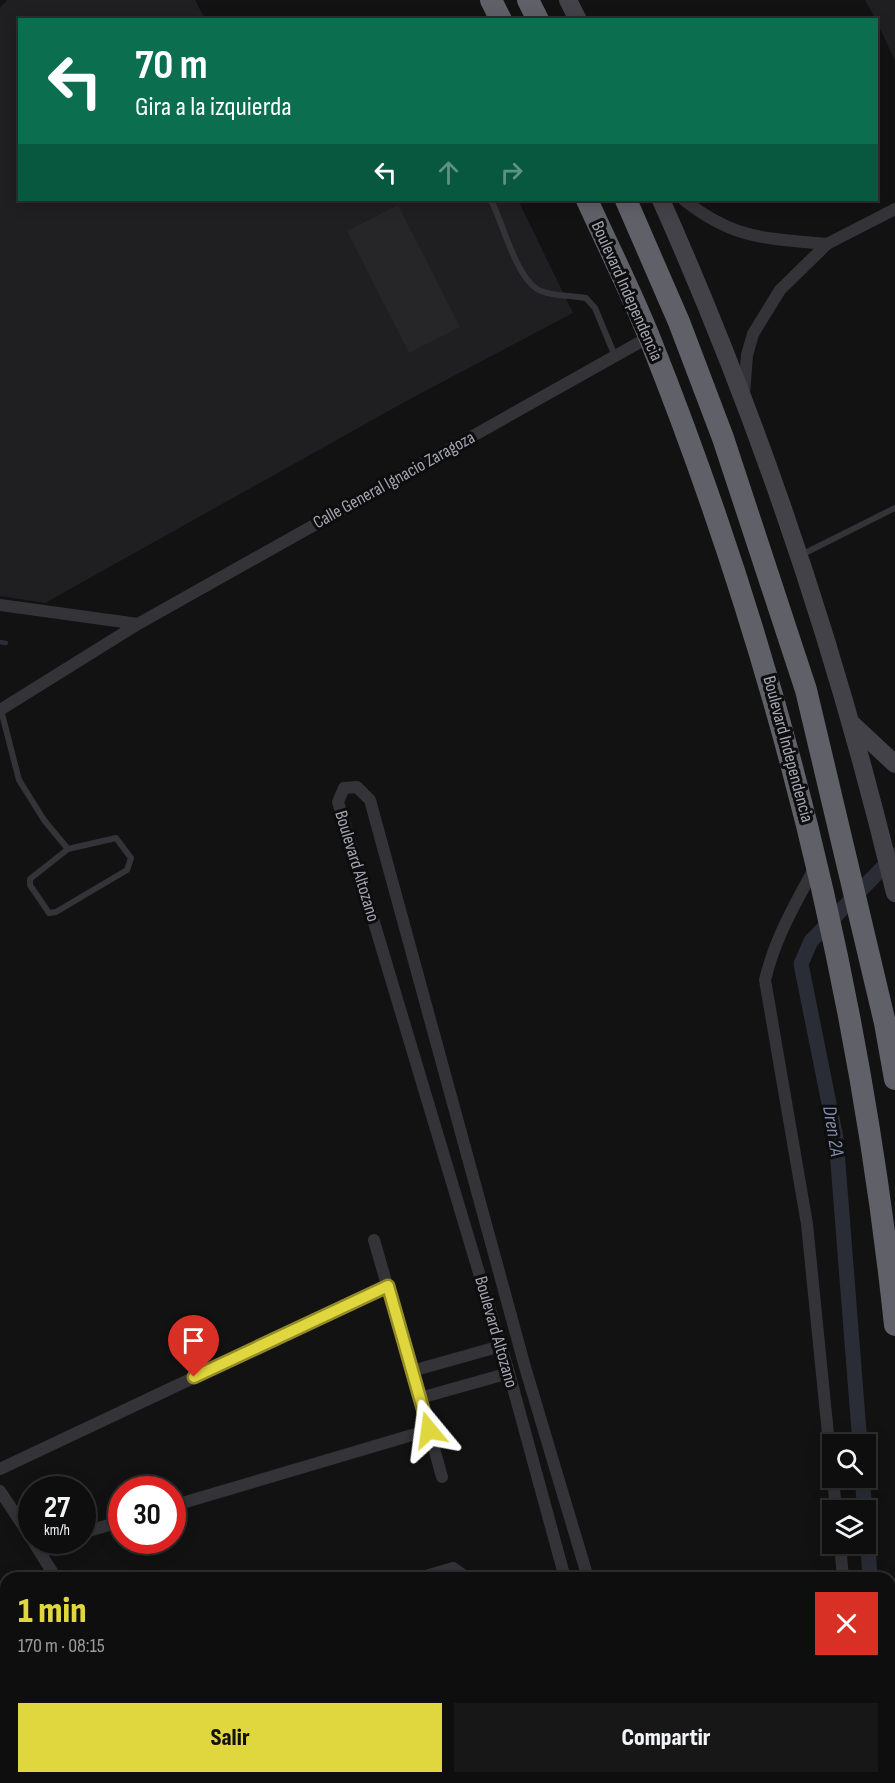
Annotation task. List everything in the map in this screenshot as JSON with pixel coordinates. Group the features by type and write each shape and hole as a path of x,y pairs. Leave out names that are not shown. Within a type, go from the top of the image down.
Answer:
{"highway":[{"path":"491,0 500,18"},
{"path":"528,0 537,18"},
{"name":"Boulevard Independencia","path":"587,201 649,337 716,514 753,624 798,781 836,942 870,1133 895,1325"},
{"name":"Boulevard Independencia","path":"626,201 679,322 759,545 806,690 885,1023 895,1079"}],"main road":[{"path":"568,0 577,18"},
{"path":"661,201 744,401 800,556 852,723 894,888"},
{"path":"852,723 895,764"}],"street":[{"path":"685,201 704,215 731,230 757,237 827,244"},
{"path":"744,401 747,355 753,334 765,311 780,290 827,244 895,209"},
{"name":"Calle General Ignacio Zaragoza","path":"1,710 138,624 649,337"},
{"path":"0,605 138,624"},
{"name":"Boulevard Altozano","path":"563,1572 501,1346 338,802 344,788 357,787 370,800 525,1367 586,1572"},
{"path":"817,863 785,921 771,956 765,980 807,1224 829,1434"},
{"path":"374,1240 442,1477"},
{"path":"0,1469 388,1286"},
{"path":"412,1371 501,1346"},
{"path":"420,1398 508,1373"},
{"path":"186,1502 429,1430"},
{"path":"0,1491 18,1519"},
{"path":"41,1554 52,1572"},
{"path":"841,1554 842,1572"},
{"path":"439,1572 453,1568 459,1572"}],"lane":[{"path":"491,201 523,276 538,290 549,294 586,298 595,308 615,356"},
{"path":"800,556 895,508"},
{"path":"1,710 19,780 44,820 68,849"},
{"path":"116,838 131,858 131,863 127,870 56,912 49,913 30,885 30,879 68,849 116,838"}],"shaded area":[{"path":"7,0 195,0 204,18 18,18 18,201 518,201 573,313 410,399 45,603 0,596 0,8"},
{"path":"865,0 895,0 895,61 878,24 878,18 875,18"}],"building":[{"path":"398,205 460,327 409,353 347,231"}],"waterway":[{"path":"0,642 6,643"},
{"name":"Dren 2A","path":"859,1434 836,1138 801,964 811,941 895,855"},
{"name":"Dren 2A","path":"863,1488 864,1500"},
{"name":"Dren 2A","path":"868,1554 870,1572"}],"route":[{"path":"194,1377 388,1286 429,1430"}]}
